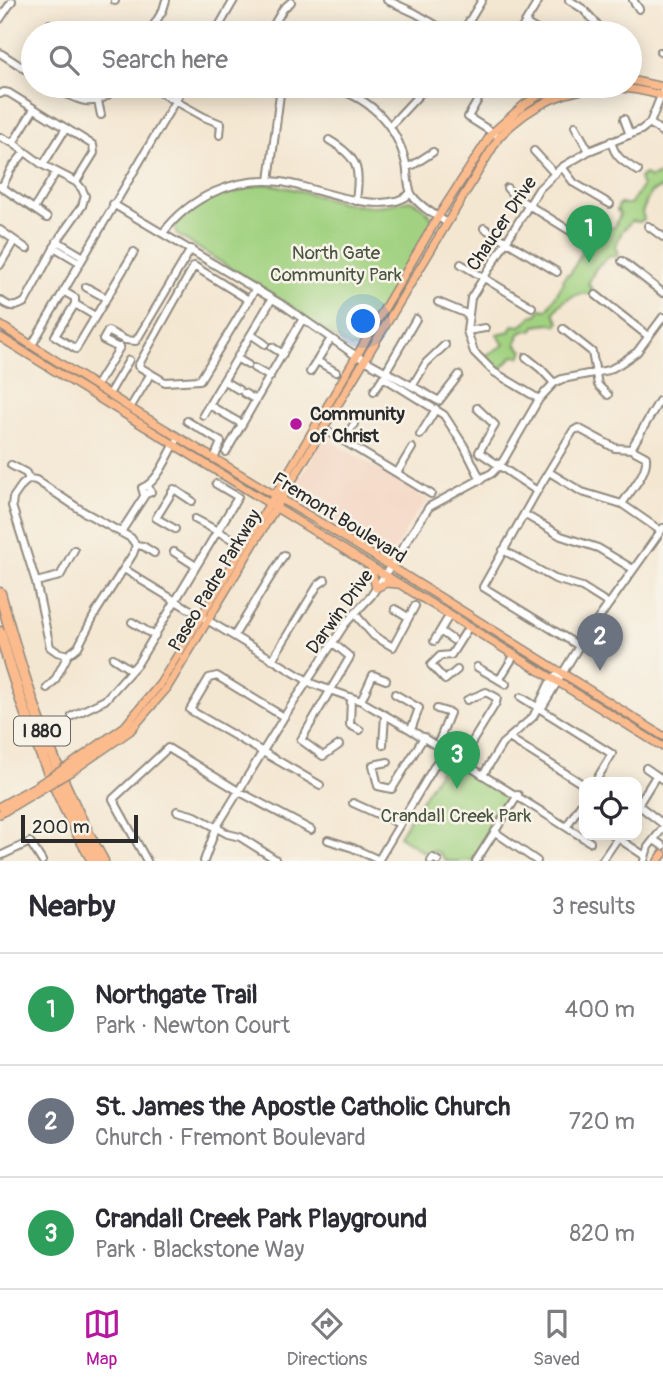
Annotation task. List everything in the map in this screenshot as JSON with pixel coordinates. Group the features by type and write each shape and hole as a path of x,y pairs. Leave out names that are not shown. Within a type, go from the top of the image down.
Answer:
{"highway":[{"name":"I 880","path":"0,593 39,725 76,810 103,861"},
{"name":"I 880","path":"0,632 33,736 71,823 93,861"},
{"name":"I 880","path":"0,648 15,699 38,760 88,861"}],"main road":[{"path":"642,85 663,93"},
{"name":"Paseo Padre Parkway","path":"642,90 663,93"},
{"name":"Paseo Padre Parkway","path":"0,806 114,744 144,717 167,688 273,506 289,488 324,429 438,217 495,135 525,104 535,98"},
{"name":"Paseo Padre Parkway","path":"279,497 284,480 326,409 446,222 495,135 537,106 556,98"},
{"name":"Fremont Boulevard","path":"0,325 130,408 256,496 663,747"},
{"name":"Fremont Boulevard","path":"0,337 84,390 279,497 663,736"},
{"path":"84,390 93,391 124,410 130,408"},
{"path":"318,439 316,434 326,409"},
{"path":"259,485 274,486 284,480"},
{"path":"289,488 294,507"},
{"path":"256,496 265,520 277,516 292,518"},
{"name":"Paseo Padre Parkway","path":"71,768 110,739 139,711 160,684 243,545 265,520"},
{"path":"379,559 398,555"},
{"path":"371,566 376,588 386,583 401,584"},
{"name":"Paseo Padre Parkway","path":"0,814 37,788"},
{"path":"658,861 663,854"}],"street":[{"path":"156,21 166,0"},
{"path":"222,21 234,0"},
{"path":"387,0 429,21"},
{"path":"469,21 482,0"},
{"path":"526,21 539,0"},
{"path":"569,0 583,9 594,21"},
{"path":"633,0 639,9"},
{"path":"0,19 12,1"},
{"path":"276,21 291,2"},
{"path":"0,53 21,67"},
{"path":"2,93 66,128 95,149 76,182"},
{"path":"663,93 650,123 663,133"},
{"path":"74,98 98,101 104,98"},
{"path":"171,98 221,124 220,135"},
{"path":"269,181 279,98"},
{"path":"360,98 376,110 390,126 402,148 411,193 446,222"},
{"path":"390,126 416,98"},
{"path":"479,98 468,117 495,135"},
{"path":"32,345 175,100"},
{"path":"98,101 101,115"},
{"path":"13,143 34,109"},
{"path":"624,118 631,135"},
{"name":"Chaucer Drive","path":"539,399 484,364 474,352 467,331 471,298 539,189 562,167 589,151 631,135 650,123"},
{"path":"575,126 589,151"},
{"path":"43,165 66,128"},
{"path":"0,137 43,165 76,182 82,189 84,202 56,244 25,302 16,307 8,307 0,300"},
{"path":"329,139 345,149 357,167 359,176 356,201"},
{"path":"611,141 613,151 619,159 638,170"},
{"path":"534,151 555,174"},
{"path":"407,167 433,152"},
{"path":"24,153 1,187 47,218"},
{"path":"562,167 574,183 610,204"},
{"path":"34,209 56,172"},
{"path":"163,233 177,216 195,201 233,185 269,181 288,183 356,201 395,201 411,193"},
{"path":"507,188 514,196 580,237"},
{"path":"113,204 254,287 330,340 439,401 459,375"},
{"path":"648,226 663,237"},
{"path":"484,228 557,272"},
{"path":"0,230 27,249"},
{"path":"0,265 14,241"},
{"path":"56,244 81,259"},
{"path":"119,348 103,340 108,331 125,340 136,341 191,248"},
{"path":"63,291 75,298 75,304 55,336 76,348 134,252"},
{"path":"622,261 663,293"},
{"path":"461,264 533,307"},
{"path":"247,299 194,266 138,366 149,375 165,382 200,380 254,287"},
{"path":"86,287 106,298"},
{"path":"596,295 648,335"},
{"path":"203,415 272,299"},
{"path":"438,302 467,314"},
{"path":"75,304 95,316"},
{"path":"526,357 554,383 582,374 609,370 637,352 663,317"},
{"path":"386,370 416,319"},
{"path":"226,452 302,320"},
{"path":"467,331 485,328"},
{"path":"564,329 592,352 598,385 608,395"},
{"path":"252,335 283,354"},
{"path":"96,386 125,340"},
{"path":"310,372 330,340"},
{"path":"413,385 426,363 444,345"},
{"path":"238,359 270,377"},
{"path":"109,394 129,360"},
{"path":"317,361 336,372"},
{"path":"130,408 149,375"},
{"path":"374,391 383,377 444,415 481,480"},
{"path":"224,381 256,400"},
{"name":"Darwin Drive","path":"204,861 216,828 284,717 345,624 376,588 429,507 481,480 498,467 539,399 554,383"},
{"path":"631,449 659,401 663,401"},
{"path":"209,405 242,424"},
{"path":"477,408 495,425 479,452 537,491"},
{"path":"420,435 436,409"},
{"path":"187,421 211,432 221,444 214,459"},
{"path":"343,441 354,424"},
{"path":"579,646 483,587 537,491 573,431 578,428 615,448 631,449 646,457 647,462 622,504"},
{"path":"324,429 431,494"},
{"path":"121,532 177,441"},
{"path":"397,473 412,448"},
{"path":"11,465 26,473 27,480 13,498 12,506 36,582 50,647 68,655"},
{"path":"483,775 502,744 533,717 539,707 538,703 662,529 622,504 582,492 549,472"},
{"path":"27,480 36,480 84,512 131,538 136,545 154,553"},
{"path":"72,716 106,700 155,635 238,497 216,484"},
{"path":"175,530 156,518 164,504 174,489 192,501"},
{"path":"147,492 164,504"},
{"path":"524,514 561,536 598,548 633,569"},
{"path":"195,519 243,545"},
{"path":"47,688 55,680 68,655 78,646 96,612 134,554 136,545"},
{"path":"503,550 555,579 582,587 609,604"},
{"path":"36,582 60,576 74,551"},
{"path":"174,552 196,566"},
{"path":"234,636 284,555"},
{"path":"124,569 308,681 329,692 361,701 424,737 590,842"},
{"path":"272,660 318,585 325,580"},
{"path":"355,614 374,636 393,647 415,606"},
{"path":"394,609 408,617"},
{"path":"434,640 449,616"},
{"path":"132,622 155,635"},
{"path":"457,670 445,680 431,665 440,656 451,655 468,628"},
{"path":"440,631 453,640"},
{"path":"333,643 350,656 300,740 323,756 340,745"},
{"path":"477,667 502,682 514,656"},
{"path":"113,657 131,670"},
{"path":"361,701 374,675 386,680"},
{"path":"284,717 214,676 209,678 190,710 320,785"},
{"path":"461,760 497,698 486,692 467,700"},
{"path":"395,694 419,708 411,730"},
{"path":"521,697 612,754 598,777"},
{"path":"351,698 350,725 360,730"},
{"path":"436,709 450,713 437,746"},
{"path":"383,745 385,715"},
{"path":"388,762 373,765 378,786 392,789 424,737"},
{"path":"509,738 579,782"},
{"path":"147,861 113,799 168,748 240,792 312,830"},
{"path":"327,840 353,848 379,861 444,750"},
{"path":"642,799 660,778 646,768"},
{"path":"476,861 518,795"},
{"path":"353,803 400,824"},
{"path":"567,826 579,807"},
{"path":"619,840 645,859 663,826 642,809"},
{"path":"177,811 195,816 240,837 275,859"},
{"path":"495,832 537,861"},
{"path":"602,861 613,840"},
{"path":"654,840 663,846"},
{"path":"0,856 30,842 42,861"}],"shaded area":[{"path":"323,436 429,500 414,517 392,554 383,555 295,498 294,490 312,461"}],"green space":[{"path":"663,165 663,187 651,192 642,212 644,219 640,222 632,221 622,231 615,247 618,254 615,257 611,255 596,268 588,284 593,290 590,294 574,296 560,305 554,313 559,322 556,325 535,326 532,331 519,334 516,344 523,351 520,357 513,356 499,371 483,357 504,345 497,334 511,331 512,325 521,326 531,316 538,314 540,309 547,310 564,282 563,279 576,264 588,234 615,227 620,214 617,210 619,204 630,204 642,187 639,178 645,174 650,178 660,174"},
{"name":"North Gate Community Park","path":"266,184 358,205 371,206 410,200 422,206 432,218 432,226 360,347 352,348 314,325 295,309 176,234 175,225 195,208 228,192"},
{"name":"Crandall Creek Park","path":"448,758 510,797 472,861 446,861 438,852 427,854 399,836"}],"place":[{"name":"Northgate Trail","path":"589,263"},
{"name":"Community of Christ","path":"296,424"},
{"name":"St. James the Apostle Catholic Church","path":"600,671"},
{"name":"Crandall Creek Park Playground","path":"457,789"}]}
